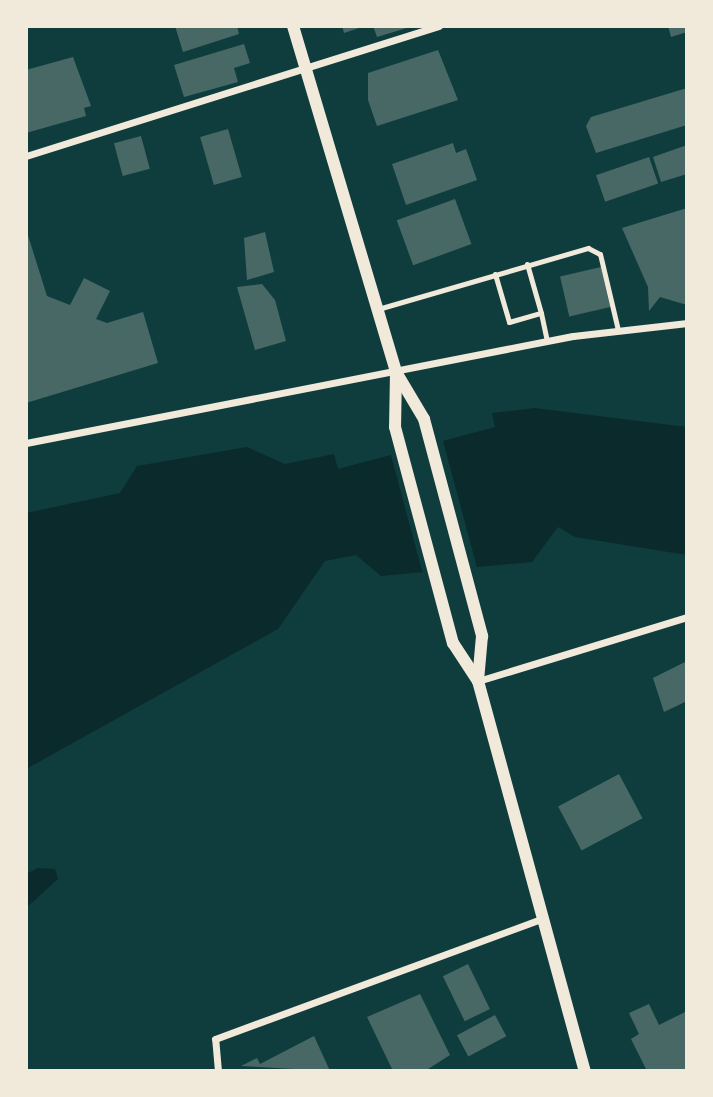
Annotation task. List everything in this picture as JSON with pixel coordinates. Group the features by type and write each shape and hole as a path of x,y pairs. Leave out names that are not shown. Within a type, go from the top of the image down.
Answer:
{"street":[{"path":"293,26 396,372 424,419 482,636 478,681"},
{"path":"26,156 439,26"},
{"path":"26,443 547,341 687,323"},
{"path":"396,372 395,426 453,643 478,681 585,1071"},
{"path":"478,681 687,617"},
{"path":"218,1071 215,1040 544,918"}],"lane":[{"path":"379,309 588,247 600,254 618,330"},
{"path":"527,264 547,341"},
{"path":"495,274 509,322 541,313"}],"water":[{"path":"535,408 687,427 687,555 575,537 558,527 532,562 381,576 356,555 325,561 278,629 26,769 26,513 120,493 137,466 247,447 285,464 334,454 338,469 495,427 492,413"},
{"path":"38,868 55,869 58,879 26,908 26,874"}],"pier":[{"path":"442,437 478,570 426,584 390,451"}],"building":[{"path":"175,26 237,26 239,34 183,52"},
{"path":"342,26 362,26 362,27 344,33"},
{"path":"373,26 409,26 410,27 377,37"},
{"path":"668,26 687,26 687,32 671,37"},
{"path":"244,44 250,63 234,68 238,82 184,97 174,65"},
{"path":"438,50 458,100 377,126 368,100 368,73"},
{"path":"73,57 91,106 84,108 86,116 26,133 26,70"},
{"path":"687,88 687,125 596,153 586,126 591,117"},
{"path":"228,129 242,177 214,185 200,137"},
{"path":"141,136 150,169 123,176 114,143"},
{"path":"453,143 456,153 466,149 477,180 406,205 392,164"},
{"path":"687,145 687,174 661,182 653,157"},
{"path":"649,157 658,183 605,202 596,175"},
{"path":"455,199 471,244 413,265 397,220"},
{"path":"687,208 687,305 660,297 649,311 648,287 622,228"},
{"path":"26,229 47,296 70,305 84,278 110,291 96,319 107,323 143,312 158,363 26,403"},
{"path":"265,232 274,272 247,280 244,238"},
{"path":"601,267 610,307 569,316 560,276"},
{"path":"262,284 275,300 286,341 255,350 237,287"},
{"path":"687,661 687,701 664,712 653,678"},
{"path":"619,774 642,818 582,851 558,806"},
{"path":"468,964 490,1009 465,1021 443,976"},
{"path":"420,994 450,1055 425,1071 393,1071 367,1017"},
{"path":"649,1004 659,1025 687,1011 687,1071 647,1071 631,1039 639,1034 629,1013"},
{"path":"495,1015 506,1036 468,1056 457,1035"},
{"path":"314,1036 330,1071 241,1066 257,1058 260,1064"}]}
